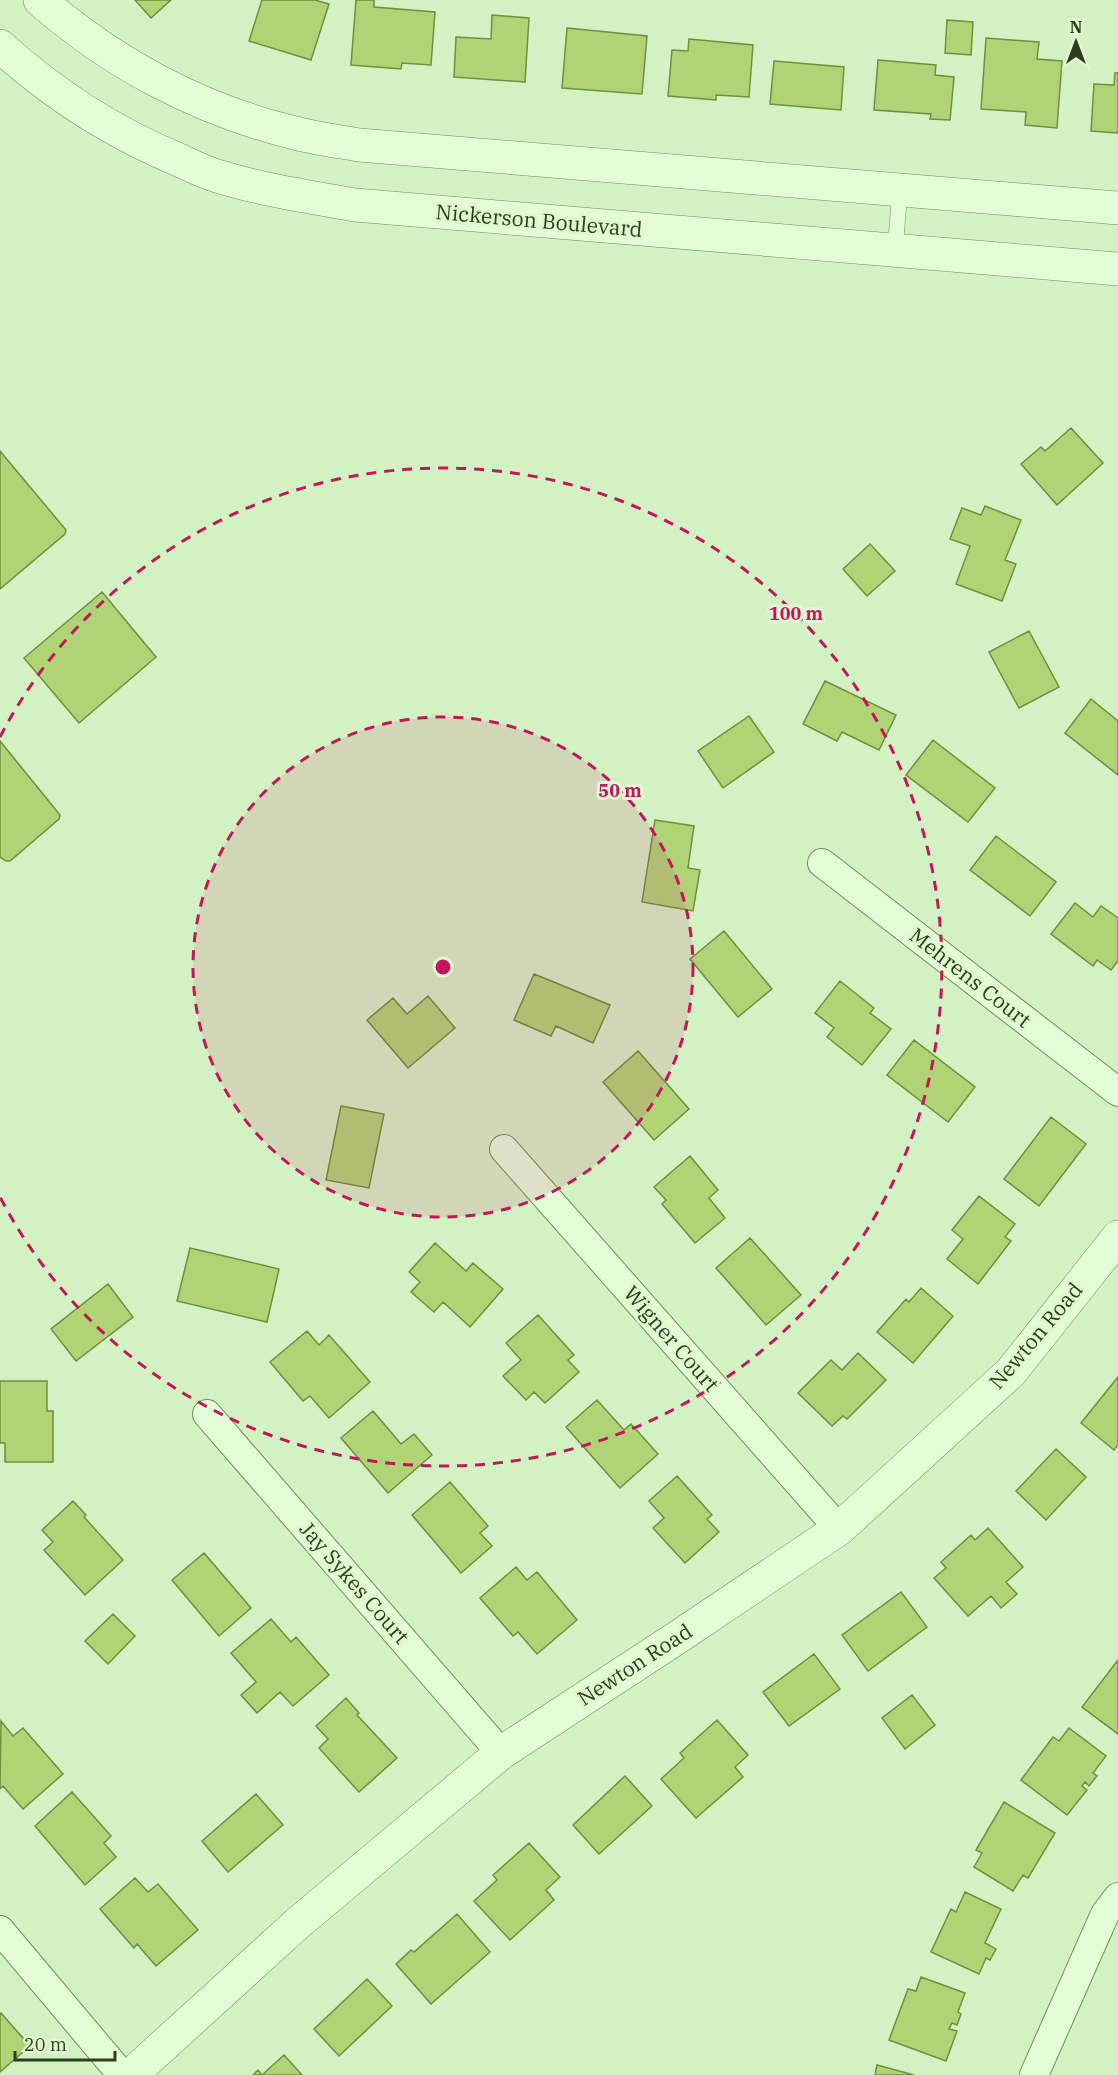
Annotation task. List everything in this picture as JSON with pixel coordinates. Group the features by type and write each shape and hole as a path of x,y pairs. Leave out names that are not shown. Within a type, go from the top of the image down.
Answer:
{"street":[{"path":"40,0 69,25 142,74 213,107 291,132 358,145 1118,208"},
{"name":"Nickerson Boulevard","path":"0,46 72,104 143,145 217,176 293,194 366,206 1118,269"},
{"name":"Mehrens Court","path":"822,863 1118,1092"},
{"name":"Wigner Court","path":"504,1149 839,1529"},
{"name":"Newton Road","path":"131,2075 298,1923 501,1753 839,1529 1011,1372 1118,1237"},
{"name":"Jay Sykes Court","path":"207,1414 501,1753"},
{"path":"1034,2075 1105,1914 1118,1897"},
{"path":"0,1930 122,2075"}],"lane":[{"path":"895,250 900,190"}],"building":[{"path":"135,0 171,0 151,18"},
{"path":"262,0 315,0 329,4 311,60 249,41"},
{"path":"356,0 374,0 374,7 435,12 431,65 402,63 401,69 351,65"},
{"path":"492,15 529,18 525,82 454,77 456,37 491,39"},
{"path":"947,20 973,22 971,55 945,53"},
{"path":"567,28 647,36 642,94 562,88"},
{"path":"986,38 1039,42 1037,59 1062,61 1057,128 1025,125 1026,112 981,109"},
{"path":"689,39 753,45 749,97 716,95 716,100 668,96 672,50 688,51"},
{"path":"878,60 936,65 935,75 954,77 950,120 930,119 931,114 874,110"},
{"path":"774,61 844,67 841,110 770,104"},
{"path":"1115,73 1118,73 1118,133 1091,131 1094,84 1114,85"},
{"path":"1071,428 1103,463 1057,505 1021,464 1041,447 1045,451"},
{"path":"0,451 66,530 65,534 0,589"},
{"path":"985,506 1021,520 1005,560 1016,564 1002,601 956,584 970,546 950,539 962,508 981,515"},
{"path":"870,544 895,571 867,596 843,569"},
{"path":"102,592 156,657 79,723 24,658"},
{"path":"1029,631 1059,687 1019,708 989,652"},
{"path":"825,681 896,715 879,750 842,732 837,741 803,724"},
{"path":"1091,699 1118,721 1118,775 1065,733"},
{"path":"749,716 774,752 723,788 698,751"},
{"path":"933,740 995,788 968,822 906,775"},
{"path":"0,741 60,815 59,819 10,861 0,857"},
{"path":"655,820 694,826 688,868 700,870 693,911 642,902"},
{"path":"996,836 1056,882 1030,916 970,870"},
{"path":"1075,903 1093,917 1101,906 1118,918 1118,961 1111,970 1097,960 1093,966 1051,934"},
{"path":"724,931 772,989 738,1017 690,959"},
{"path":"534,974 610,1005 593,1043 556,1026 551,1036 514,1020"},
{"path":"840,981 874,1008 870,1013 891,1029 862,1065 827,1037 834,1028 815,1013"},
{"path":"428,996 455,1028 408,1068 367,1020 393,998 407,1014"},
{"path":"914,1040 975,1087 948,1122 887,1075"},
{"path":"638,1051 689,1109 654,1140 603,1082"},
{"path":"341,1106 384,1114 369,1188 326,1180"},
{"path":"1051,1117 1086,1144 1039,1206 1004,1179"},
{"path":"690,1156 718,1190 709,1198 725,1218 695,1243 662,1204 666,1200 654,1187"},
{"path":"979,1196 1015,1224 1005,1237 1011,1241 978,1284 947,1259 963,1239 952,1230"},
{"path":"750,1238 801,1295 766,1325 716,1268"},
{"path":"435,1243 466,1271 473,1263 503,1289 470,1327 443,1302 434,1312 411,1292 420,1282 409,1272"},
{"path":"190,1248 279,1269 267,1322 177,1301"},
{"path":"108,1284 133,1317 76,1361 51,1329"},
{"path":"921,1288 953,1316 913,1363 877,1332 906,1299 909,1302"},
{"path":"538,1315 574,1355 568,1360 579,1372 545,1403 534,1392 526,1400 503,1376 521,1360 506,1343"},
{"path":"307,1331 319,1345 329,1335 370,1382 329,1418 310,1396 303,1401 270,1362"},
{"path":"858,1353 886,1380 847,1419 843,1416 832,1426 798,1393 831,1360 842,1370"},
{"path":"1118,1377 1118,1445 1114,1450 1081,1423"},
{"path":"0,1381 47,1381 47,1411 53,1411 53,1462 5,1462 5,1443 0,1443"},
{"path":"597,1400 624,1430 631,1424 658,1454 620,1488 566,1427"},
{"path":"373,1411 401,1444 414,1434 432,1455 388,1493 341,1438"},
{"path":"1056,1449 1086,1477 1046,1520 1016,1491"},
{"path":"677,1476 712,1515 707,1519 719,1532 685,1563 653,1528 664,1518 649,1501"},
{"path":"450,1482 488,1526 480,1533 492,1546 461,1573 412,1515"},
{"path":"73,1501 86,1515 84,1517 123,1560 85,1595 44,1550 53,1542 42,1530"},
{"path":"988,1528 1023,1567 1006,1582 1017,1594 1001,1608 991,1596 968,1616 934,1578 946,1568 941,1562 971,1535 975,1540"},
{"path":"204,1553 251,1608 219,1636 172,1580"},
{"path":"516,1567 527,1580 537,1572 577,1620 537,1654 518,1632 513,1636 480,1598"},
{"path":"901,1592 927,1627 868,1671 842,1635"},
{"path":"113,1614 135,1636 108,1664 85,1641"},
{"path":"271,1619 291,1642 296,1637 329,1675 293,1706 280,1692 257,1713 241,1695 256,1682 231,1653"},
{"path":"814,1654 840,1689 789,1726 763,1692"},
{"path":"1118,1660 1118,1734 1082,1707"},
{"path":"912,1695 935,1725 905,1749 882,1718"},
{"path":"346,1698 359,1713 357,1715 397,1758 359,1792 319,1748 328,1739 316,1726"},
{"path":"717,1720 748,1755 735,1767 743,1777 696,1818 661,1779 684,1758 680,1753"},
{"path":"1,1721 13,1736 23,1728 63,1774 23,1809 3,1786 0,1789"},
{"path":"1069,1728 1106,1756 1093,1773 1097,1776 1089,1786 1085,1782 1082,1786 1087,1790 1067,1815 1021,1780 1053,1737 1059,1741"},
{"path":"625,1776 652,1806 599,1854 573,1825"},
{"path":"72,1792 111,1836 104,1843 116,1857 85,1885 35,1826"},
{"path":"256,1794 283,1825 228,1872 202,1841"},
{"path":"1004,1802 1055,1833 1028,1878 1023,1875 1013,1891 974,1867 982,1853 976,1850"},
{"path":"529,1843 560,1877 546,1890 554,1900 510,1940 474,1901 497,1880 493,1875"},
{"path":"135,1878 148,1892 158,1884 198,1930 156,1966 137,1944 134,1948 100,1909"},
{"path":"965,1892 1001,1909 985,1943 996,1949 990,1960 986,1958 979,1974 931,1952 951,1909 956,1912"},
{"path":"457,1914 490,1952 431,2004 396,1964 411,1950 414,1952"},
{"path":"921,1977 965,1993 958,2012 961,2014 957,2025 952,2023 949,2029 957,2031 946,2061 889,2040 908,1989 916,1991"},
{"path":"367,1979 392,2006 339,2056 314,2029"},
{"path":"0,2014 30,2046 0,2072"},
{"path":"284,2055 302,2075 262,2075"},
{"path":"877,2065 914,2075 875,2075"}]}
